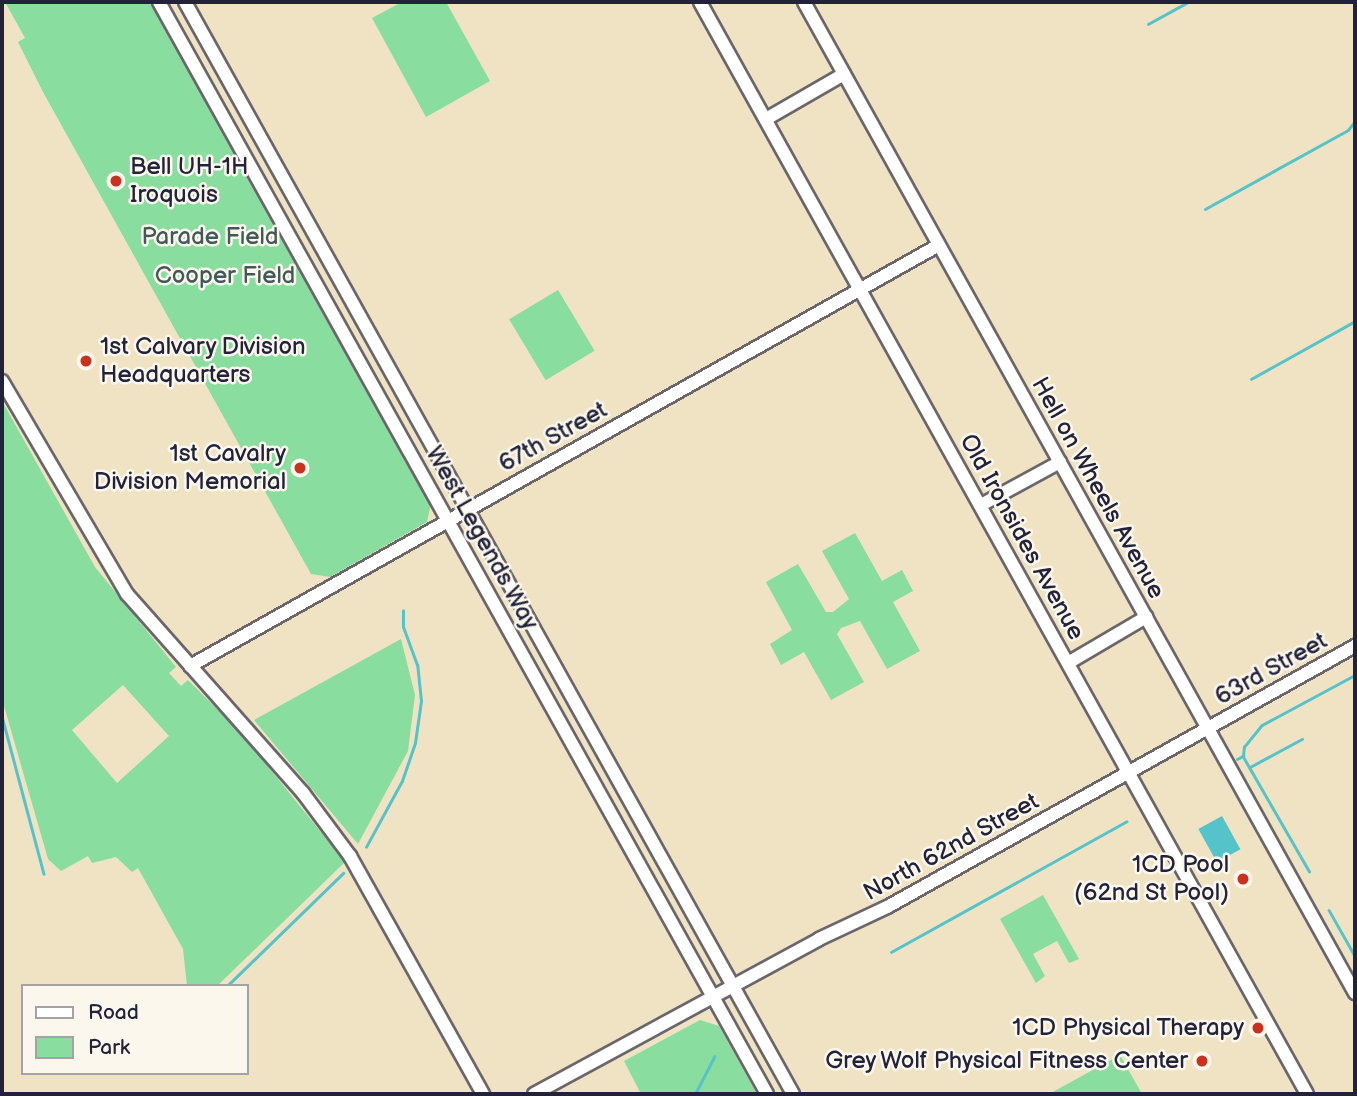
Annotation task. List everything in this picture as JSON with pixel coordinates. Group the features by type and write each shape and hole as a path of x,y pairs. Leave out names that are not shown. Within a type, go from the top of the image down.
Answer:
{"street":[{"name":"West Legends Way","path":"159,2 767,1094"},
{"name":"West Legends Way","path":"185,2 793,1094"},
{"name":"Old Ironsides Avenue","path":"700,2 1307,1094"},
{"name":"Hell on Wheels Avenue","path":"804,2 1355,993"},
{"path":"766,119 845,75"},
{"name":"67th Street","path":"190,666 939,245"},
{"path":"2,381 103,559 190,666 303,793 350,856 483,1094"},
{"path":"981,505 1060,462"},
{"path":"1068,663 1146,617"},
{"name":"63rd Street","path":"1207,728 1355,646"},
{"name":"North 62nd Street","path":"534,1094 732,986 889,906 1207,728"}],"green space":[{"name":"Cooper Field","path":"5,2 152,2 431,503 427,522 330,577 311,574 43,92 18,42 25,38"},
{"path":"402,2 446,2 490,81 426,117 372,18"},
{"path":"558,290 595,351 546,380 509,319"},
{"path":"2,401 95,567 176,667 169,673 181,686 188,680 241,733 345,862 219,984 187,984 183,949 138,868 132,872 116,857 92,863 88,856 61,871 48,859 2,699","holes":["123,685 169,736 117,783 72,730"]},
{"path":"855,533 882,581 902,570 913,591 893,602 920,651 887,669 860,621 841,628 837,634 864,682 831,700 804,652 781,665 770,644 792,630 766,582 798,564 826,612 833,612 849,599 822,551"},
{"path":"401,639 415,695 408,751 358,844 254,720"},
{"path":"1043,895 1079,959 1069,963 1057,941 1033,954 1045,976 1036,983 1000,919"},
{"path":"700,1020 719,1026 757,1094 641,1094 624,1061"},
{"path":"1120,1055 1142,1094 1051,1093"}],"water":[{"path":"1222,816 1240,849 1217,862 1198,829"}],"waterway":[{"path":"1148,24 1188,2"},
{"path":"1205,209 1348,130 1355,121"},
{"path":"1251,379 1355,321"},
{"path":"366,847 402,781 415,743 421,701 417,665 403,627 403,611"},
{"path":"1243,756 1244,747 1262,725 1355,675"},
{"path":"2,716 44,874"},
{"path":"1250,767 1302,739"},
{"path":"1237,759 1243,756 1309,871"},
{"path":"891,952 1126,822"},
{"path":"229,984 343,873"},
{"path":"1329,910 1355,956"},
{"path":"695,1094 714,1057"}],"place":[{"name":"Bell UH-1H Iroquois","path":"116,181"},
{"name":"1st Calvary Division Headquarters","path":"86,361"},
{"name":"1st Cavalry Division Memorial","path":"300,468"},
{"name":"1CD Pool (62nd St Pool)","path":"1243,879"},
{"name":"1CD Physical Therapy","path":"1258,1028"},
{"name":"Grey Wolf Physical Fitness Center","path":"1202,1061"}],"park label":[{"name":"Parade Field","path":"210,237"}]}
